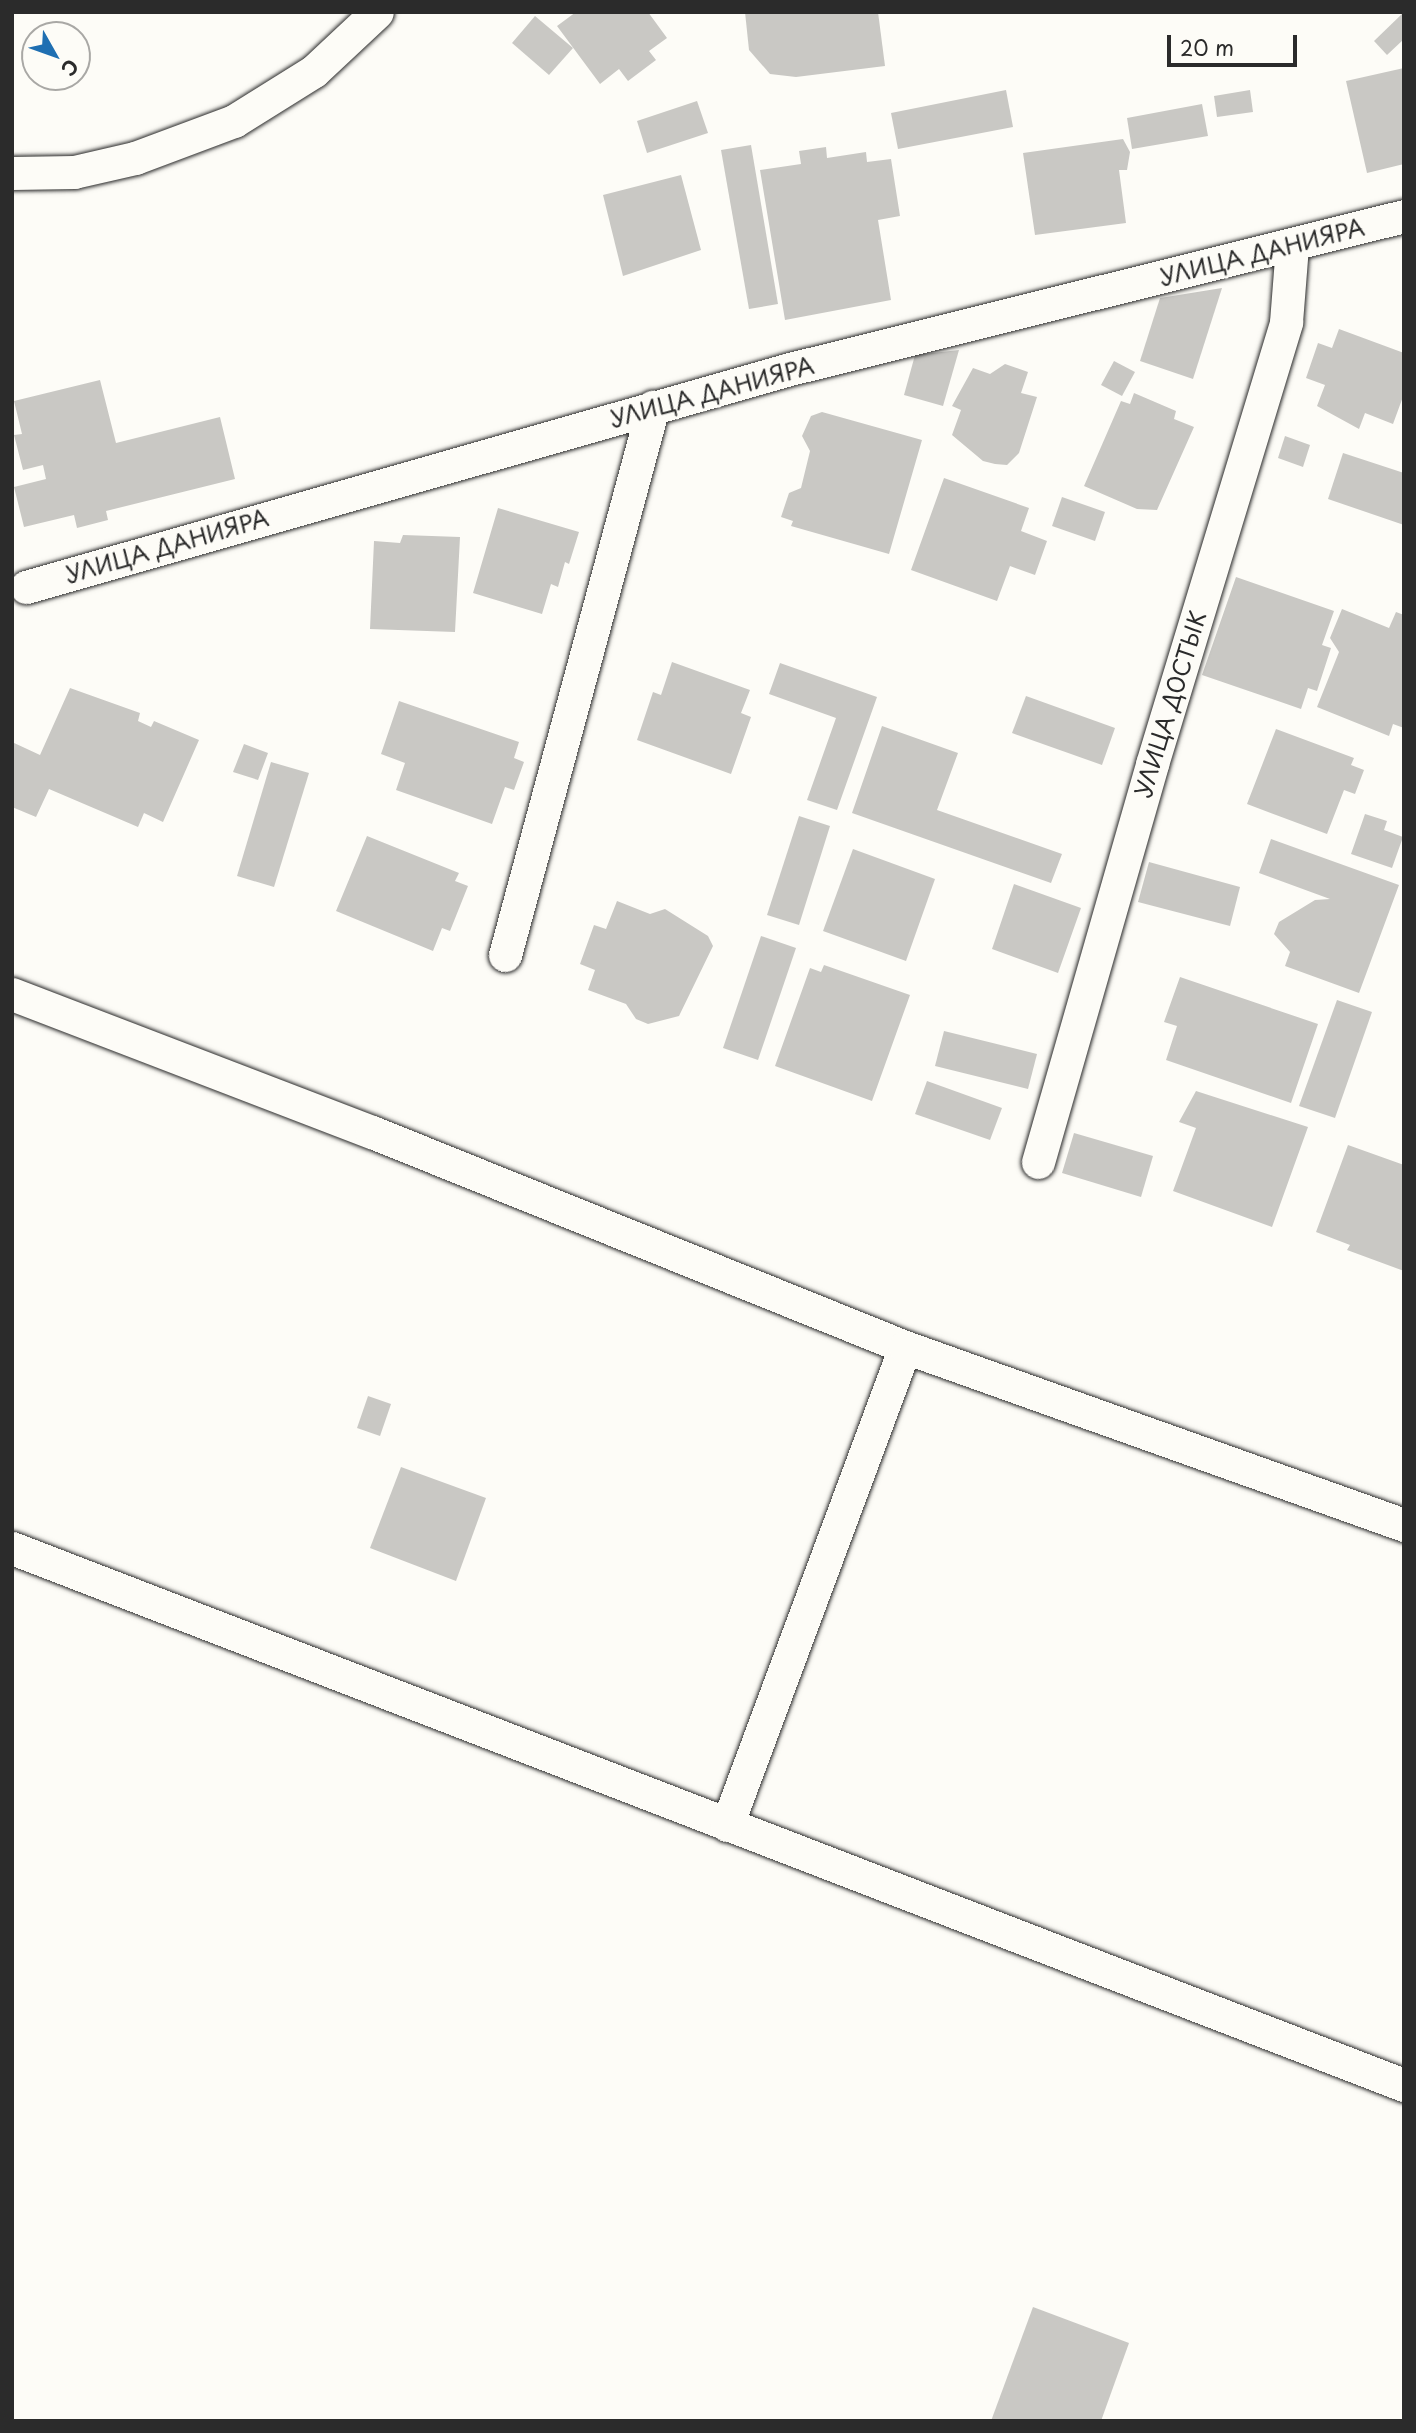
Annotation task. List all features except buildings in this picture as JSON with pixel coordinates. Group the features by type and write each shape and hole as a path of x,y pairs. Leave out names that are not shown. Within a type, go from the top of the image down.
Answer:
{"street":[{"path":"12,173 74,172 135,158 234,121 314,71 377,12"},
{"name":"УЛИЦА ДАНИЯРА","path":"26,587 653,407 1404,216"},
{"name":"УЛИЦА ДОСТЫК","path":"1038,1162 1152,764 1286,322 1292,245"},
{"path":"505,955 653,407"},
{"path":"12,994 372,1132 905,1348 1404,1525"},
{"path":"727,1825 905,1348"},
{"path":"12,1548 1404,2085"}]}
